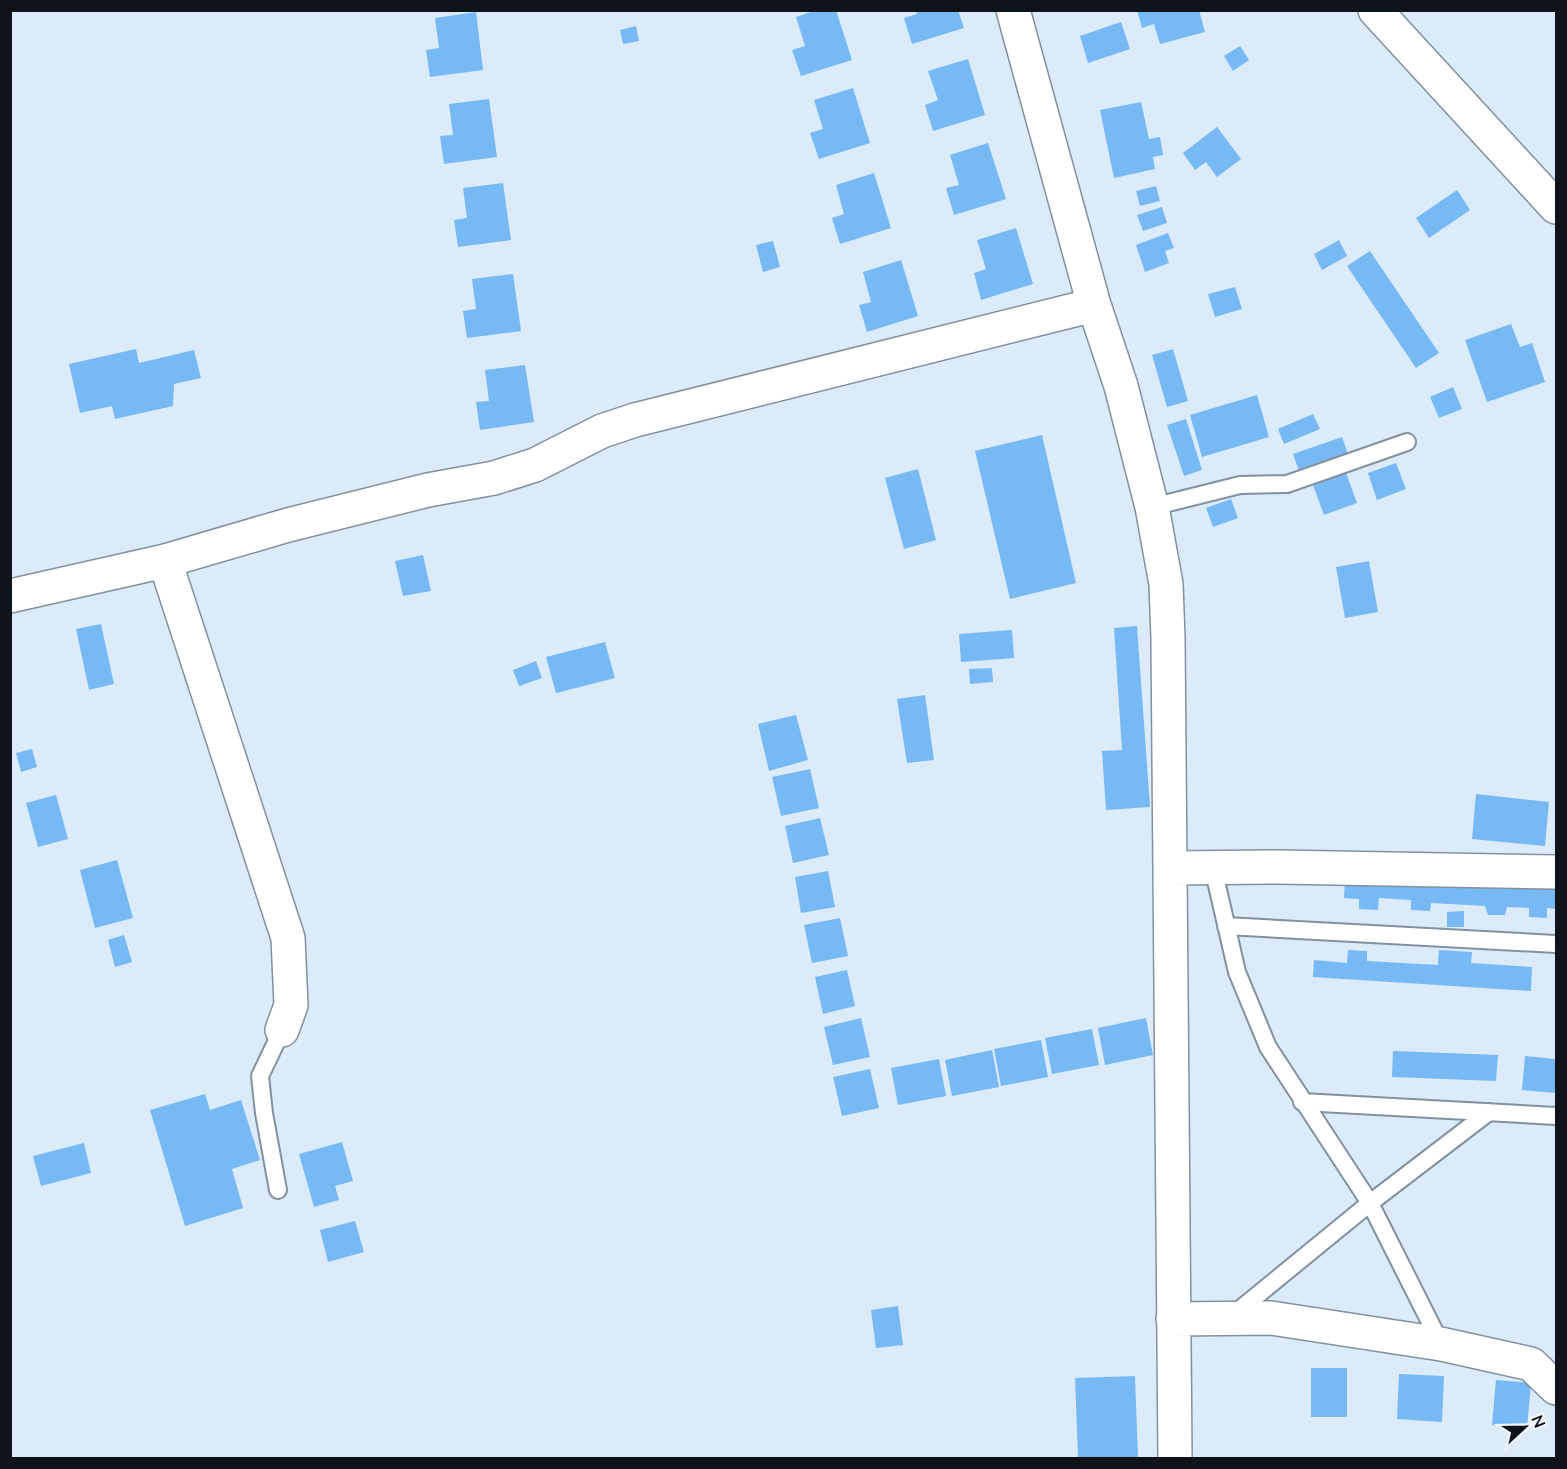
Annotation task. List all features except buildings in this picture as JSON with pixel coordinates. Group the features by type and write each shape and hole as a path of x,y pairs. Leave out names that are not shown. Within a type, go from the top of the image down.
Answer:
{"street":[{"path":"1013,10 1094,305 1120,386 1152,507 1166,584 1175,1458"},
{"path":"1375,10 1557,207"},
{"path":"10,596 165,561 298,522 428,490 494,478 535,465 602,431 635,420 1094,305"},
{"path":"165,561 288,938 291,1005 282,1030"},
{"path":"1170,868 1279,867 1557,872"},
{"path":"1173,1319 1270,1318 1441,1344 1531,1364 1557,1388"}],"lane":[{"path":"1152,507 1240,485 1287,483 1407,442"},
{"path":"1212,868 1237,972 1268,1047 1370,1203 1441,1344"},
{"path":"1226,926 1557,944"},
{"path":"278,1190 264,1113 260,1076 282,1030"},
{"path":"1302,1102 1557,1116"},
{"path":"1228,1318 1370,1203 1489,1112"}]}
